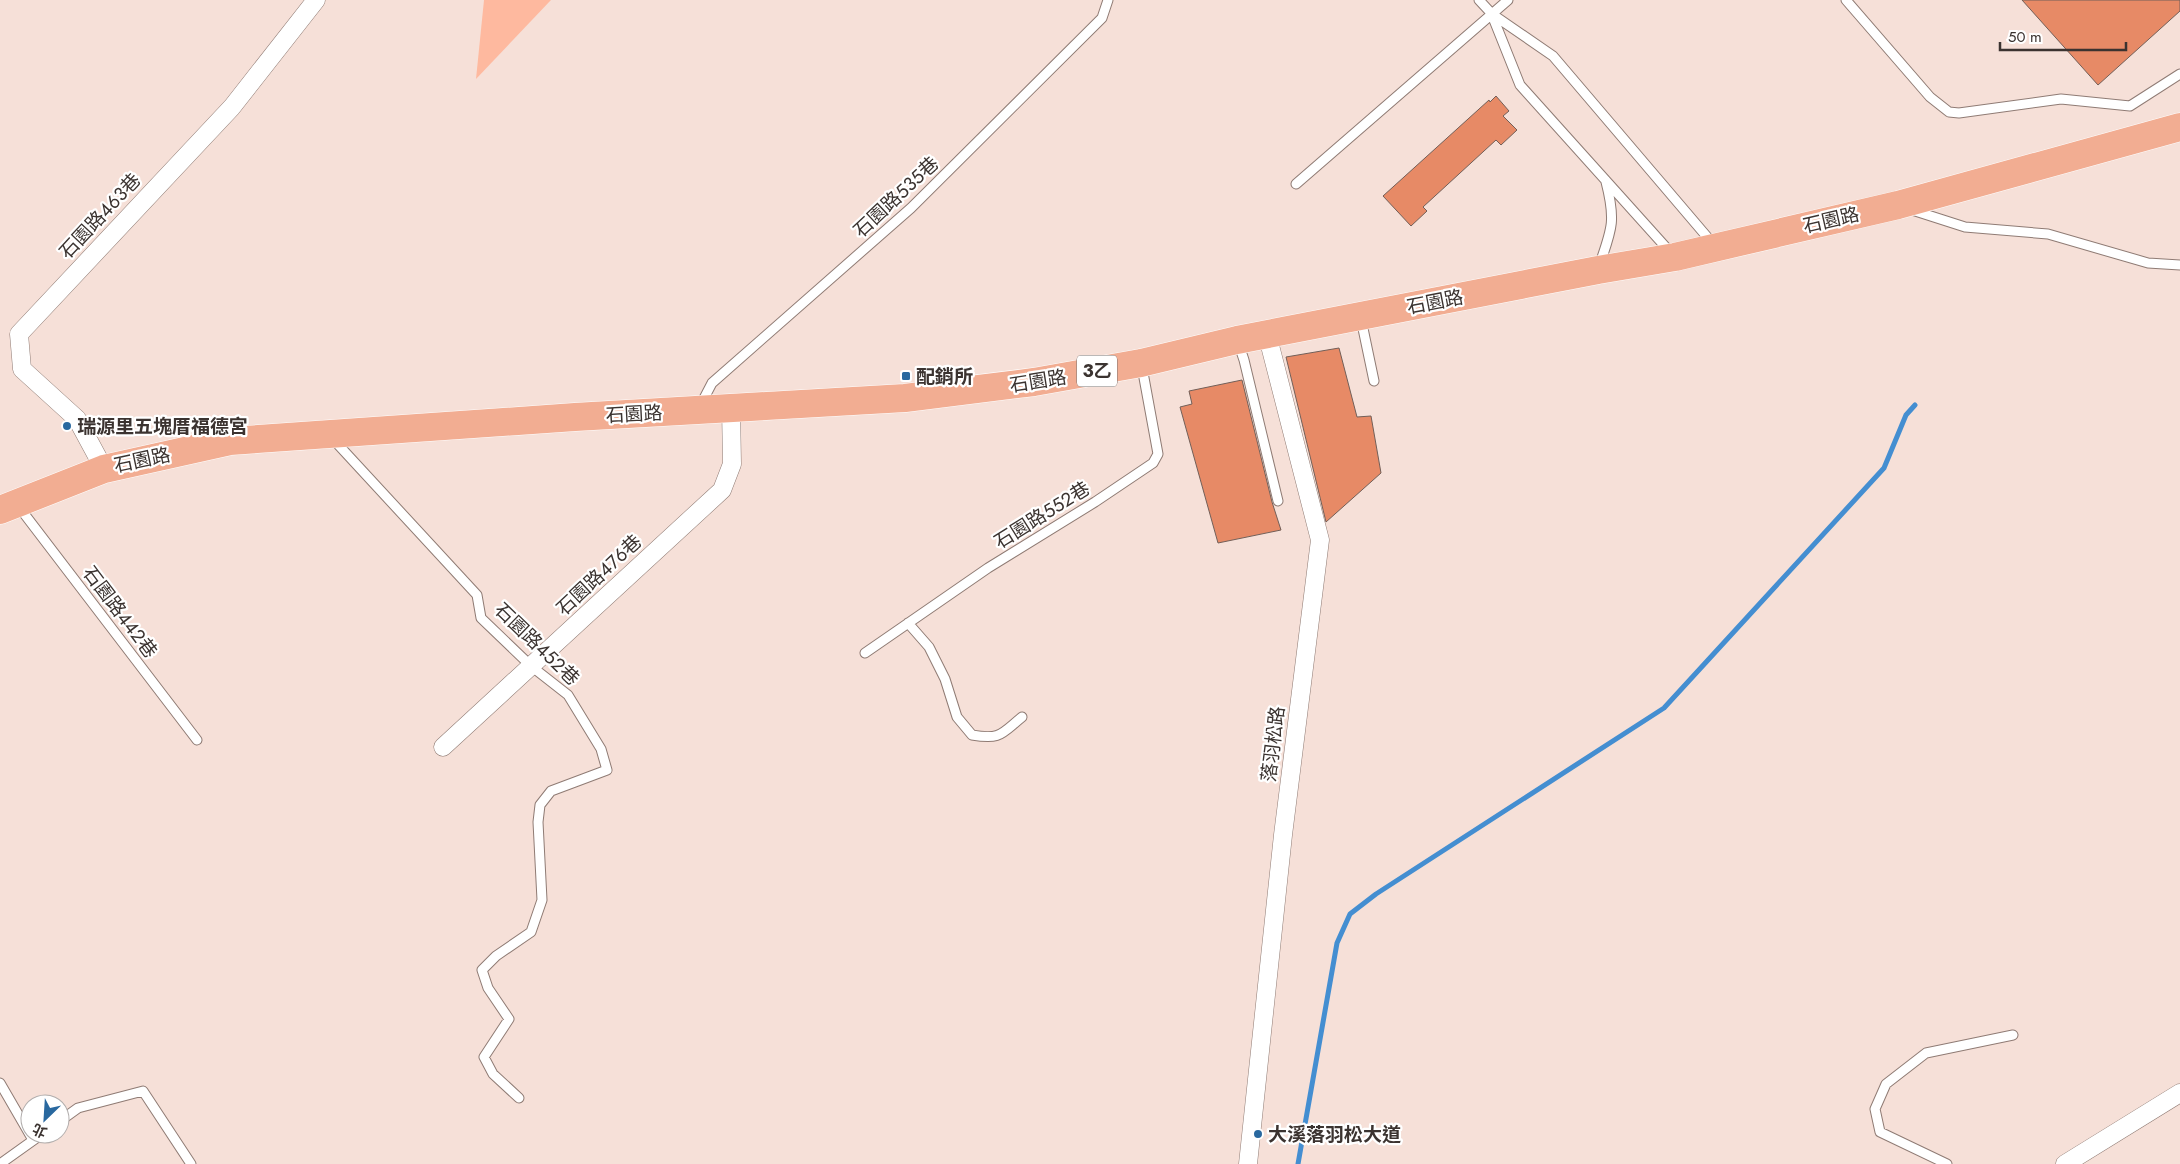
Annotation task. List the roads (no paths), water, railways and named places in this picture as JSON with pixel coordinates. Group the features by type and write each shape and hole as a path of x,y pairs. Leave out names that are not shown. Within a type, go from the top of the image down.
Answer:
{"main road":[{"name":"石園路","path":"9,508 104,469 230,441 905,398 1034,382 1141,363 1267,334 1598,270 1675,257 1898,205 2180,127"}],"street":[{"name":"石園路463巷","path":"104,469 76,420 22,369 19,334 232,107 316,0"},
{"name":"落羽松路","path":"1248,1164 1283,835 1320,540 1267,334"},
{"name":"石園路476巷","path":"443,747 722,490 732,464 731,408"},
{"path":"2064,1164 2180,1093"}],"lane":[{"name":"石園路535巷","path":"698,410 712,383 910,208 1102,18 1108,0"},
{"path":"1479,0 1492,14 1553,56 1716,247"},
{"path":"1296,184 1508,0"},
{"path":"1846,0 1930,97 1949,112 1959,113 2061,99 2130,106 2180,74"},
{"path":"1492,14 1520,85 1675,257"},
{"path":"1598,270 1613,227 1611,203 1605,179"},
{"path":"1898,205 1965,227 2048,234 2148,263 2180,264"},
{"path":"1360,316 1366,333 1374,381"},
{"path":"1237,340 1244,360 1278,501"},
{"name":"石園路552巷","path":"864,653 988,568 1153,463 1158,454 1141,363"},
{"name":"石園路452巷","path":"328,434 477,595 481,618 531,666 568,695 601,749 607,770 551,791 540,805 538,822 542,900 531,932 496,956 482,970 488,988 509,1019 484,1057 493,1074 520,1098"},
{"name":"石園路442巷","path":"9,508 197,740"},
{"path":"908,623 928,647 945,679 957,716 972,735 991,738 999,736 1022,717"},
{"path":"1947,1164 1880,1132 1875,1109 1886,1084 1926,1053 2013,1036"},
{"path":"0,1083 20,1118"},
{"path":"70,1114 78,1108 143,1091 190,1164"},
{"path":"0,1164 28,1144"}],"waterway":[{"path":"1298,1164 1337,943 1350,914 1376,894 1664,708 1884,468 1906,415 1915,405"}],"place":[{"name":"配銷所","path":"906,376"},
{"name":"瑞源里五塊厝福德宮","path":"67,426"},
{"name":"大溪落羽松大道","path":"1258,1134"}]}
